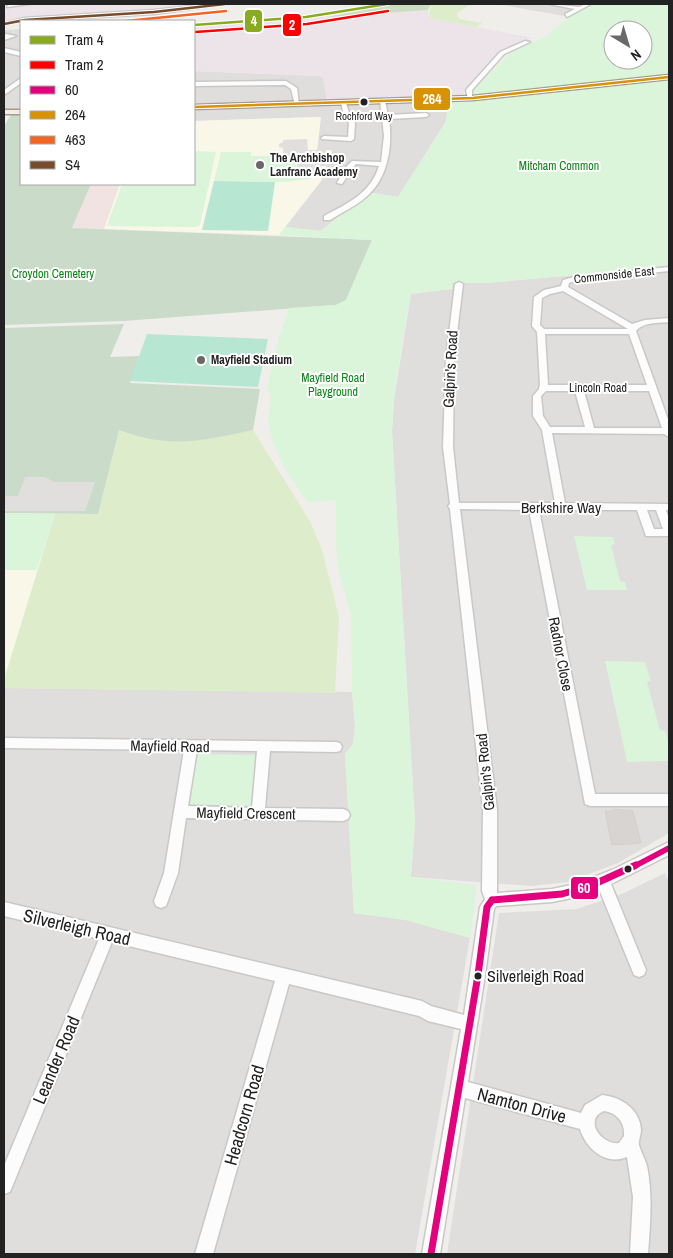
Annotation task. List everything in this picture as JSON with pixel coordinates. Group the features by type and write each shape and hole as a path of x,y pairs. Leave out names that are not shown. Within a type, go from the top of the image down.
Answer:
{"main road":[{"path":"195,107 470,98 669,77"},
{"path":"4,112 20,112"}],"street":[{"path":"27,4 9,5 5,19 24,20 165,11 225,4"},
{"path":"551,4 578,8"},
{"path":"567,16 578,8 589,4"},
{"path":"4,38 8,35 13,36"},
{"path":"470,98 469,90 500,56 527,42"},
{"path":"5,50 13,47"},
{"path":"5,50 20,54"},
{"path":"4,93 20,82"},
{"path":"195,84 286,83 294,88 297,104"},
{"path":"327,218 367,192 376,180 382,164 387,139 387,117 382,101"},
{"path":"324,138 352,140 352,123 347,116 343,103"},
{"path":"387,117 426,115"},
{"path":"340,183 352,163 382,164"},
{"name":"Commonside East","path":"541,332 536,326 538,298 547,292 564,288 566,282 574,279 669,269"},
{"name":"Galpin's Road","path":"431,1254 470,1024 487,907 492,900 489,891 490,810 453,506 447,426 452,332 459,284"},
{"path":"547,430 669,432 665,408 653,388 633,330 564,288"},
{"path":"561,507 547,430 538,416 537,396 544,388 541,332 633,330 645,322 669,320"},
{"name":"Lincoln Road","path":"544,388 653,388"},
{"path":"579,388 590,430"},
{"name":"Berkshire Way","path":"453,506 665,507"},
{"name":"Radnor Close","path":"533,507 590,800 669,800"},
{"path":"640,507 650,533 669,533 665,507"},
{"name":"Mayfield Road","path":"4,742 336,747"},
{"path":"180,812 191,746"},
{"path":"258,814 264,747"},
{"name":"Mayfield Crescent","path":"161,901 171,874 180,812 343,815"},
{"path":"492,900 560,894 603,882 668,851"},
{"path":"603,882 639,970"},
{"name":"Silverleigh Road","path":"4,910 108,934 148,937 284,976 422,1008 428,1013 470,1024"},
{"name":"Leander Road","path":"4,1186 108,934"},
{"name":"Headcorn Road","path":"204,1254 284,976"},
{"name":"Namton Drive","path":"458,1088 586,1123"},
{"name":"Namton Drive","path":"609,1103 617,1106 629,1117 632,1125 633,1133 629,1144 621,1150 606,1150 593,1140 586,1123 590,1110 596,1105 609,1103"},
{"name":"Namton Drive","path":"629,1144 634,1150 640,1168 640,1254"}],"shaded area":[{"path":"4,4 240,4 170,12 20,20 4,27"},
{"path":"496,4 586,4 575,7 564,16"},
{"path":"428,10 429,18 533,38 502,51 462,95 327,100 323,77 320,76 195,71 195,25"},
{"path":"20,29 20,109 4,109 4,30"},
{"path":"195,71 320,76 323,77 327,100 195,104"},
{"path":"450,101 445,123 398,197 373,193 345,211 321,231 285,227 321,181 332,150 317,150 321,117 195,121 195,110"},
{"name":"The Archbishop Lanfranc Academy","path":"321,117 317,150 332,150 321,181 279,235 104,229 120,185 195,185 195,121"},
{"path":"307,139 308,150 326,150 326,152 330,153 326,166 318,166 318,171 314,172 314,174 298,172 296,155 283,156 283,148 279,147 283,140"},
{"path":"91,185 120,185 104,229 72,228"},
{"path":"669,267 669,833 618,863 568,882 531,886 411,877 415,823 392,431 394,400 411,294 451,289 453,283 486,283"},
{"path":"25,477 45,477 54,482 95,482 85,511 4,511 6,496 18,496"},
{"path":"4,513 55,514 4,682"},
{"path":"4,688 352,692 355,726 353,744 345,754 354,913 406,920 470,938 415,1254 4,1254"},
{"path":"665,873 669,881 669,1254 447,1254 499,913 577,909 624,893"}],"green space":[{"path":"395,4 431,4 428,10 327,17"},
{"path":"431,4 471,4 457,13 457,16 460,19 482,23 476,27 429,18"},
{"path":"596,4 669,4 669,266 486,283 453,283 452,289 411,293 394,400 392,431 415,823 411,877 477,885 470,938 406,920 354,913 345,754 353,744 355,726 352,692 351,616 339,572 336,545 336,500 307,502 284,467 273,443 268,420 271,397 267,387 279,337 289,308 336,305 346,300 372,240 279,235 285,227 321,231 345,211 373,193 398,197 445,123 450,101 468,101 476,95 473,90 511,52 545,37 576,12"},
{"name":"Croydon Cemetery","path":"11,115 20,115 20,185 91,185 72,228 372,240 346,300 336,305 124,321 4,325 4,126"},
{"path":"195,151 216,152 200,225 195,227 107,226 122,185 195,185"},
{"path":"221,152 251,152 251,156 295,156 297,175 310,174 310,179 283,182 214,181"},
{"path":"214,181 275,182 268,231 202,230"},
{"path":"124,324 110,357 139,356 130,383 260,389 253,430 201,440 170,441 154,440 119,430 98,514 4,513 4,328"},
{"name":"Mayfield Stadium","path":"147,334 268,339 258,387 130,381"},
{"path":"119,429 154,439 170,441 218,437 253,430 310,521 322,550 339,617 335,693 4,688 6,673 55,514 98,514"},
{"path":"4,513 55,514 37,570 4,570"},
{"path":"574,536 613,537 615,544 611,545 620,581 625,582 627,590 587,590"},
{"path":"605,661 645,662 651,681 647,682 660,730 665,731 669,745 669,761 627,762"},
{"path":"196,754 256,755 253,806 189,804"}],"building":[{"path":"613,809 633,811 641,843 612,845 605,811 613,811"}],"tram line":[{"name":"4","path":"195,25 306,17 387,4"},
{"name":"2","path":"195,32 307,24 388,11"}],"transit line":[{"name":"S4","path":"25,20 154,12 225,4"},
{"name":"463","path":"136,20 226,11"},
{"name":"S4","path":"4,24 20,21"},
{"name":"264","path":"195,107 473,98 669,77"},
{"name":"60","path":"492,900 553,896 590,886 617,875 669,848"},
{"name":"60","path":"431,1254 478,975 487,907 492,900"}],"place":[{"name":"Rochford Way","path":"364,102"},
{"name":"The Archbishop Lanfranc Academy","path":"260,165"},
{"name":"Mayfield Stadium","path":"201,360"},
{"name":"Silverleigh Road","path":"478,976"}],"park label":[{"name":"Mitcham Common","path":"559,166"},
{"name":"Mayfield Road Playground","path":"333,385"}]}
